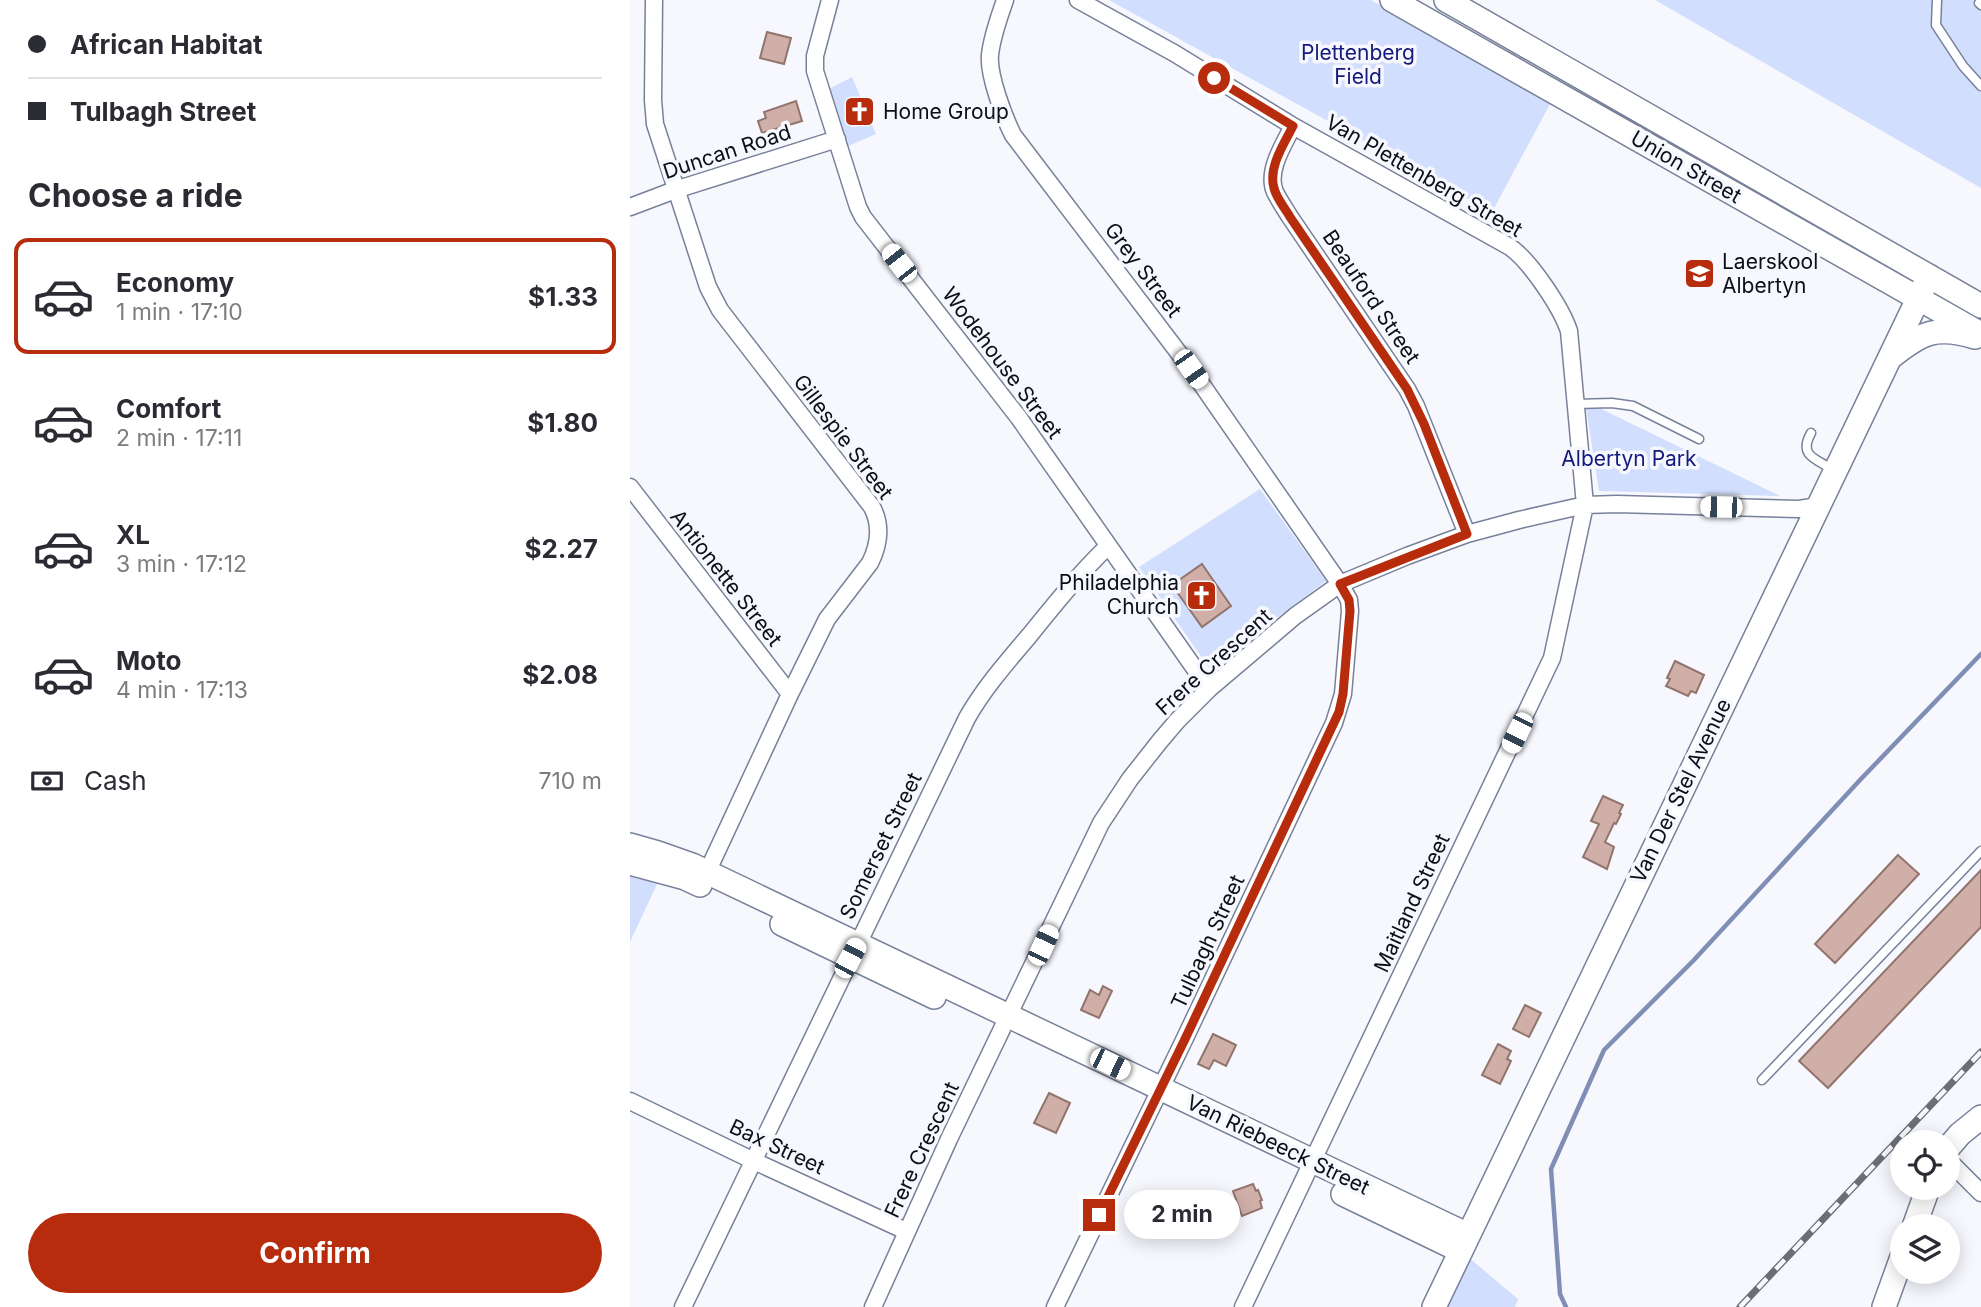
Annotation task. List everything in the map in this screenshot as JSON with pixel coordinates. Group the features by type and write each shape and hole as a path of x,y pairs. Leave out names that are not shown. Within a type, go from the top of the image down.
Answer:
{"street":[{"name":"Gillespie Street","path":"654,0 653,111 660,146 705,278 720,310 872,507 879,536 870,563 827,619 704,879"},
{"name":"Wodehouse Street","path":"830,0 814,63 858,207 868,224 1011,407 1209,689"},
{"name":"Grey Street","path":"1005,0 995,32 990,66 1013,135 1191,369 1340,584"},
{"name":"Van Plettenberg Street","path":"1078,0 1174,53 1293,126 1503,242 1521,255 1546,289 1568,329 1585,505"},
{"name":"Union Street","path":"1392,0 1981,336"},
{"name":"Union Street","path":"1446,0 1981,306"},
{"path":"1607,122 1619,99"},
{"name":"Beauford Street","path":"1293,126 1274,169 1274,191 1407,389 1424,424 1467,534"},
{"name":"Duncan Road","path":"630,207 836,139"},
{"name":"Van Der Stel Avenue","path":"1434,1307 1929,276"},
{"path":"1889,358 1914,339 1934,332 1981,336"},
{"name":"Antionette Street","path":"630,487 790,694"},
{"name":"Frere Crescent","path":"873,1307 906,1230 1112,804 1177,721 1209,689 1295,616 1340,584 1467,534 1585,505 1799,509 1812,507 1824,498"},
{"name":"Maitland Street","path":"1243,1307 1548,667 1555,646 1585,505"},
{"name":"Somerset Street","path":"683,1307 929,793 974,705 1087,566 1108,546"},
{"name":"Tulbagh Street","path":"1055,1307 1339,712 1345,680 1350,611 1349,600 1340,584"},
{"name":"Van Riebeeck Street","path":"630,845 658,852 704,879 1465,1243"},
{"name":"Van Riebeeck Street","path":"630,863 685,878 704,879"},
{"name":"Bax Street","path":"630,1101 906,1230"},
{"path":"1960,1133 1981,1117"},
{"path":"1960,1172 1981,1193"},
{"path":"1884,1307 1892,1284"}],"lane":[{"path":"1937,0 1936,25 1963,66 1981,86"},
{"path":"1576,404 1612,403 1633,406 1699,439"},
{"path":"1811,433 1805,446 1808,454 1837,471"},
{"path":"1762,1080 1981,852"}],"green space":[{"name":"Plettenberg Field","path":"1109,0 1371,0 1550,104 1492,212"},
{"path":"1655,0 1981,0 1981,188"},
{"path":"852,77 876,134 846,147 827,90"},
{"name":"Albertyn Park","path":"1585,401 1780,496 1599,491"},
{"path":"1260,489 1326,581 1209,668 1139,567"},
{"path":"630,876 658,882 630,942"},
{"path":"1461,1251 1518,1299 1515,1307 1434,1307"}],"building":[{"path":"767,32 791,38 784,64 760,58"},
{"path":"796,101 802,121 762,133 758,121 766,118 764,112"},
{"name":"Philadelphia Church","path":"1202,564 1231,606 1202,627 1172,585"},
{"path":"1675,661 1704,675 1696,693 1691,691 1688,696 1666,686"},
{"path":"1603,796 1623,805 1619,813 1621,814 1605,842 1614,847 1607,869 1583,857 1599,824 1591,821"},
{"path":"1898,855 1919,874 1835,963 1815,944"},
{"path":"1981,870 1981,927 1828,1088 1799,1061"},
{"path":"1103,986 1112,991 1099,1018 1081,1010 1090,990 1099,995"},
{"path":"1525,1005 1541,1013 1529,1037 1513,1029"},
{"path":"1213,1034 1236,1045 1226,1066 1214,1060 1209,1069 1198,1064"},
{"path":"1498,1044 1511,1051 1507,1059 1511,1061 1500,1084 1482,1075"},
{"path":"1049,1093 1070,1103 1056,1133 1034,1123"},
{"path":"1253,1184 1262,1200 1262,1208 1242,1216 1233,1191"}],"waterway":[{"path":"1566,1307 1560,1294 1551,1169 1604,1050 1693,961 1981,654"}],"railway":[{"path":"1740,1307 1981,1052"}],"place":[{"name":"Home Group","path":"860,112"},
{"name":"Laerskool Albertyn","path":"1699,274"},
{"name":"Philadelphia Church","path":"1202,595"}],"route":[{"path":"1099,1215 1339,712 1350,611 1349,600 1340,584 1467,534 1424,424 1407,389 1274,191 1274,169 1293,126 1214,78"}]}
